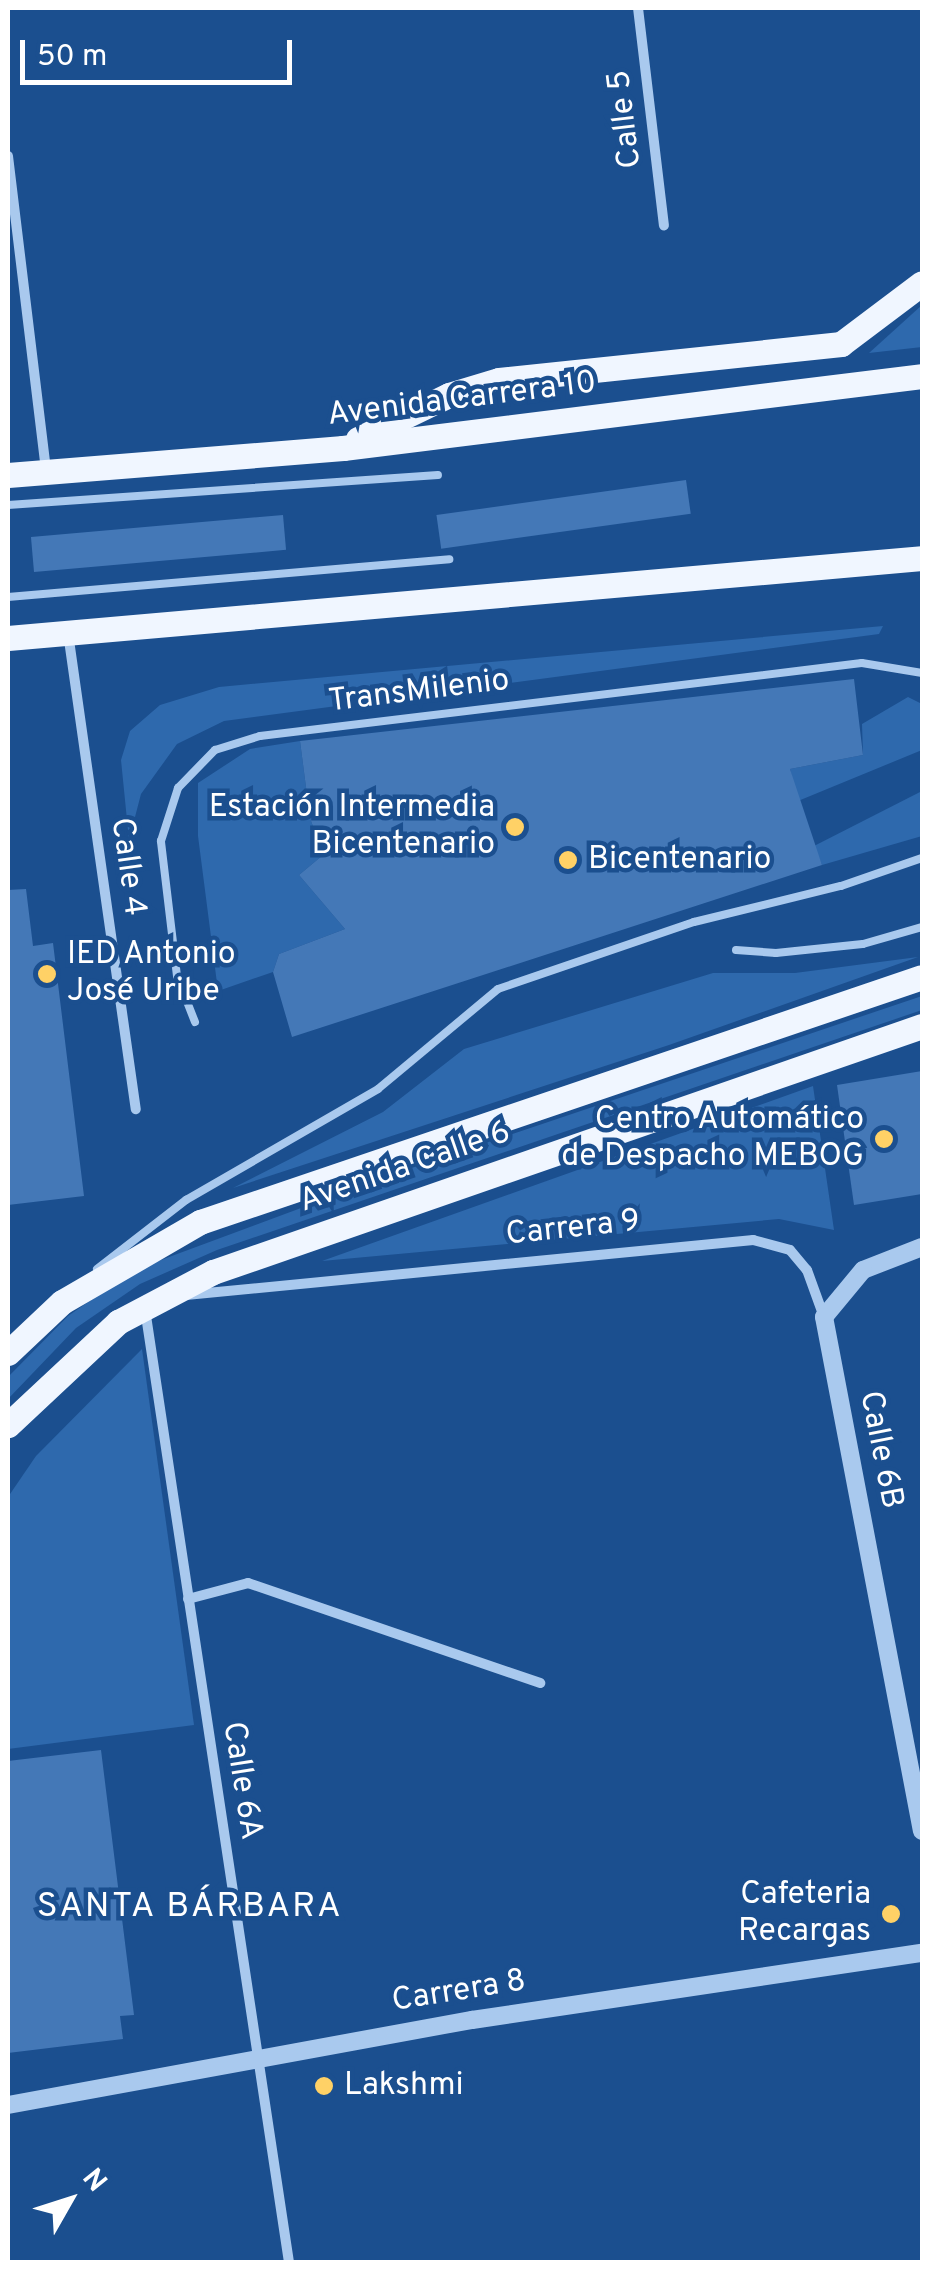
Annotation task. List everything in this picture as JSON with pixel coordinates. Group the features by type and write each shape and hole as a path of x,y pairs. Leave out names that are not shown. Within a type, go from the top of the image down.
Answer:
{"main road":[{"path":"342,448 448,395 499,380 841,344 922,283"},
{"name":"Avenida Carrera 10","path":"8,475 342,448 922,376"},
{"path":"8,638 922,558"},
{"name":"Avenida Calle 6","path":"8,1353 62,1302 161,1242 239,1207 922,977"},
{"name":"Avenida Calle 6","path":"8,1425 78,1353 152,1302 271,1250 922,1026"}],"street":[{"name":"Calle 5","path":"638,8 664,225"},
{"path":"8,156 46,473"},
{"name":"Calle 4","path":"68,632 136,1110"},
{"name":"Carrera 9","path":"152,1302 753,1240 790,1250 807,1270 824,1317"},
{"path":"824,1317 862,1270 922,1247"},
{"name":"Calle 6A","path":"152,1302 188,1599 289,2262"},
{"name":"Calle 6B","path":"824,1317 922,1831"},
{"path":"188,1599 248,1583 540,1683"},
{"name":"Carrera 8","path":"8,2105 258,2057 922,1953"}],"lane":[{"path":"8,506 438,475"},
{"path":"8,596 449,559"},
{"name":"TransMilenio","path":"194,1022 178,976 161,841 178,788 215,750 260,736 862,663 922,673"},
{"path":"62,1302 186,1200 378,1089 498,989 694,922 842,886 922,858"},
{"path":"736,950 776,954 863,944 922,927"}],"shaded area":[{"path":"922,305 922,347 869,353"},
{"path":"883,626 879,634 224,721 177,744 141,794 129,840 121,760 130,731 160,705 219,687"},
{"path":"908,697 922,704 922,750 798,801 790,769 863,755 862,724"},
{"path":"300,741 310,818 323,855 299,875 345,929 279,954 273,972 218,991 198,836 198,783 250,749"},
{"path":"922,791 922,836 822,865 814,846"},
{"path":"918,957 669,1045 233,1188 383,1112 464,1049 713,973 795,973"},
{"path":"922,996 922,1010 217,1250 140,1284 76,1328 8,1399 8,1377 68,1316 134,1270 379,1179"},
{"path":"813,1086 834,1230 779,1219 322,1261"},
{"path":"142,1349 194,1725 8,1749 8,1497 36,1456"}],"building":[{"path":"686,480 691,514 441,549 436,515"},
{"path":"283,515 286,550 34,572 31,537"},
{"name":"Bicentenario","path":"854,679 863,755 790,769 822,865 292,1037 273,972 279,954 345,929 299,875 323,855 310,818 300,741"},
{"path":"26,889 33,946 53,943 84,1196 8,1205 8,890"},
{"name":"Centro Automático de Despacho MEBOG","path":"922,1071 922,1194 854,1205 837,1085"},
{"path":"101,1750 134,2015 120,2016 123,2039 8,2053 8,1761"}],"place":[{"name":"Estación Intermedia Bicentenario","path":"515,827"},
{"name":"Bicentenario","path":"568,860"},
{"name":"IED Antonio José Uribe","path":"47,974"},
{"name":"Centro Automático de Despacho MEBOG","path":"884,1139"},
{"name":"Cafeteria Recargas","path":"891,1914"},
{"name":"Lakshmi","path":"324,2086"}],"district":[{"name":"SANTA BÁRBARA","path":"190,1907"}]}
